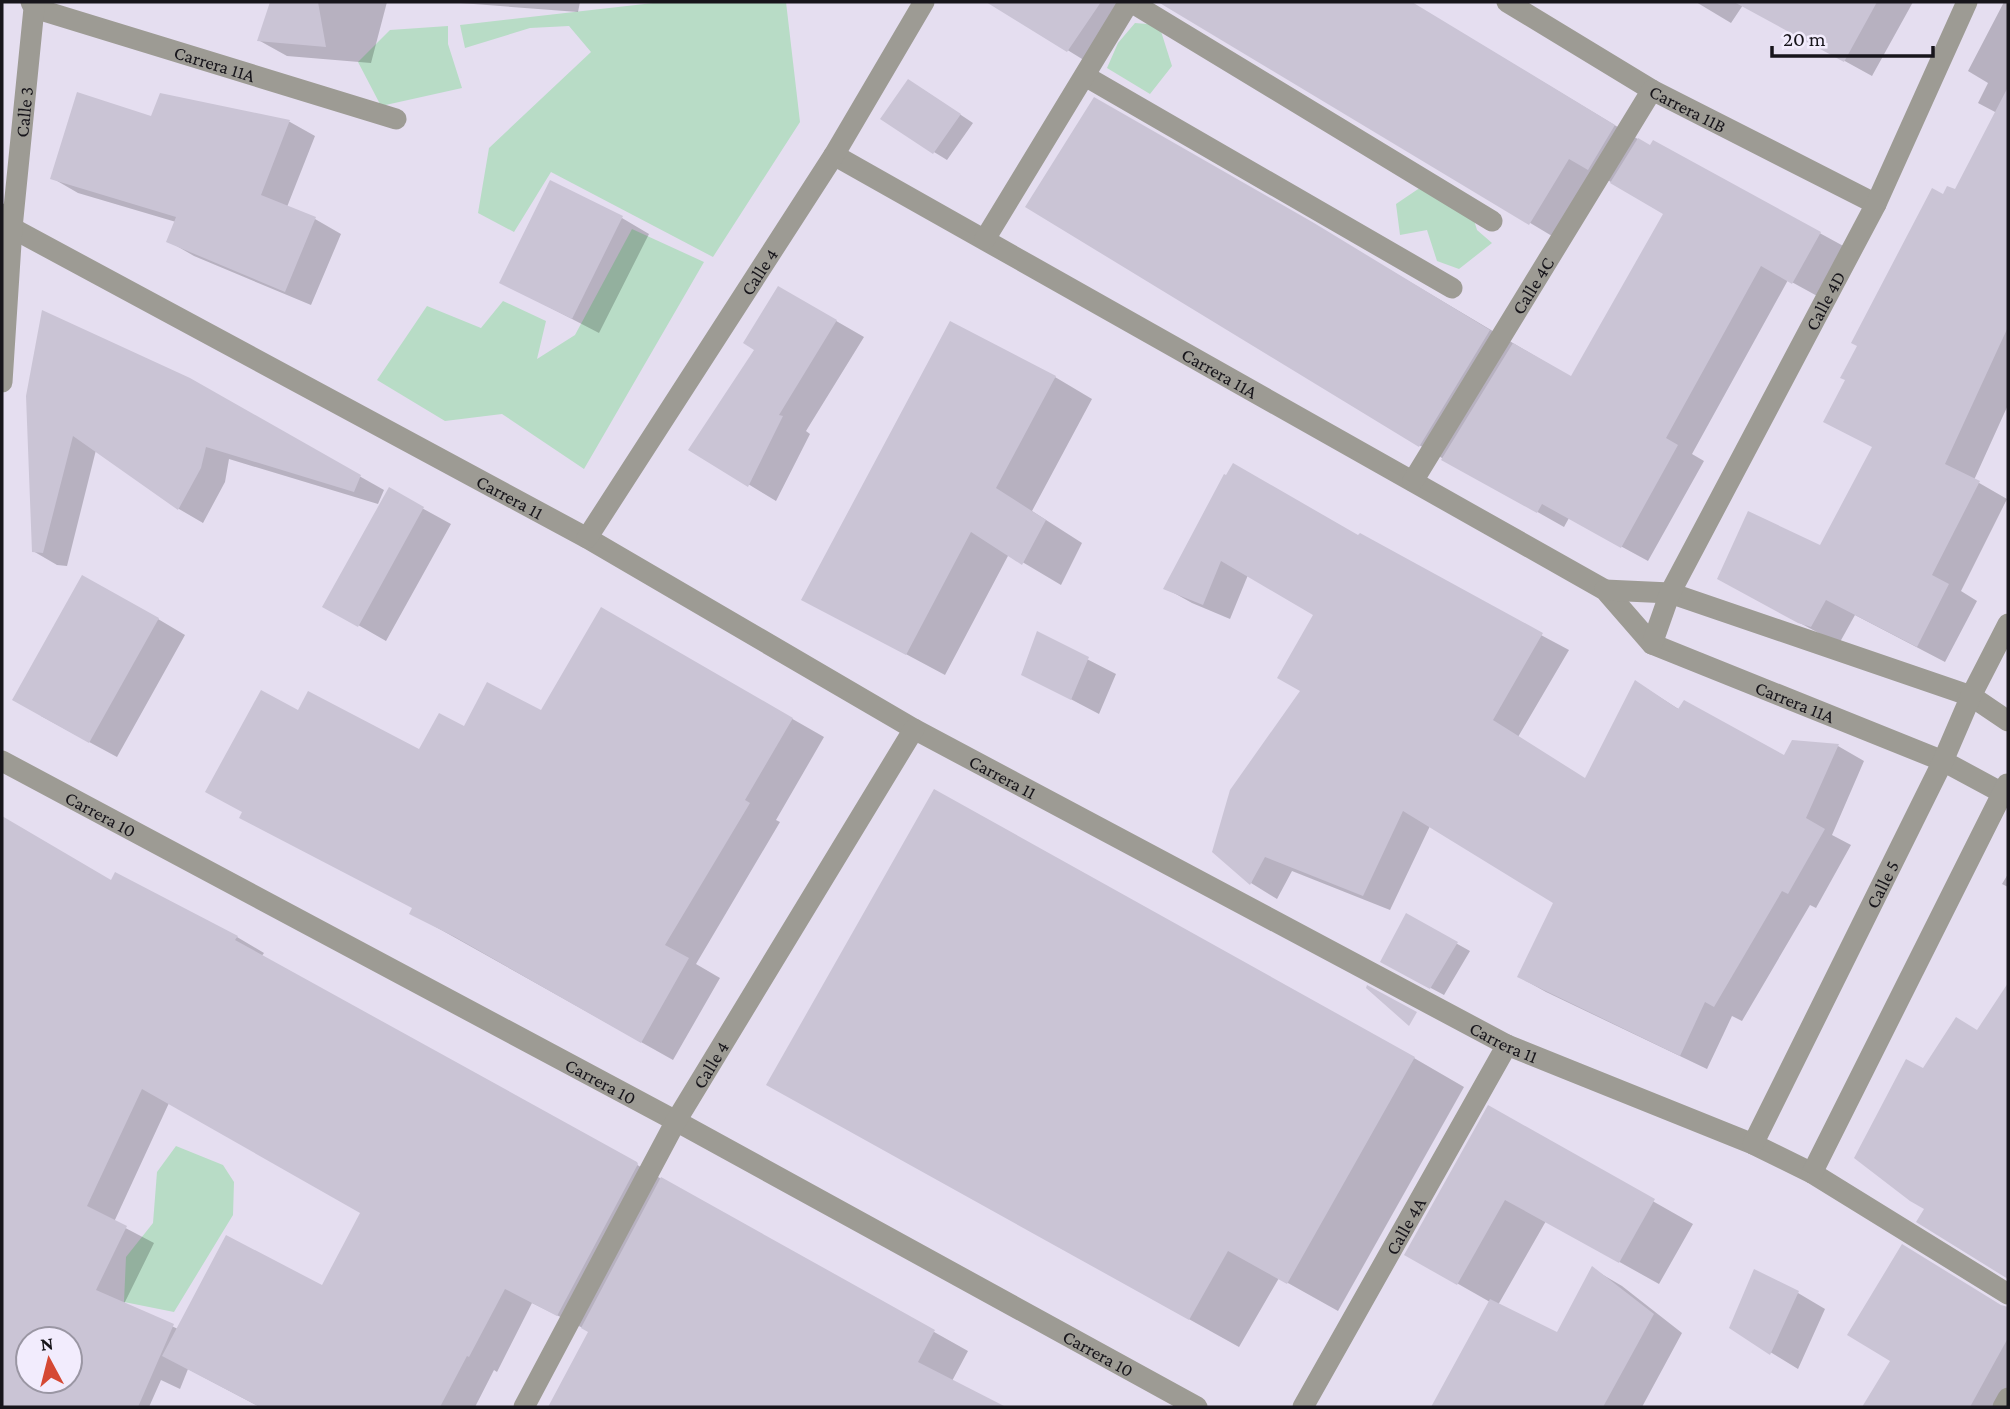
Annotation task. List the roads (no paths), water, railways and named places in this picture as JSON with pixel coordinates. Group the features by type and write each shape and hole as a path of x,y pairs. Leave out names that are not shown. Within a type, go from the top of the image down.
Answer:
{"street":[{"name":"Calle 4","path":"587,538 834,155 924,2"},
{"path":"985,239 1130,2 1492,221"},
{"name":"Carrera 11B","path":"1507,2 1652,90 1876,204"},
{"name":"Calle 4D","path":"1652,645 1670,593 1876,204 1968,2"},
{"name":"Carrera 11A","path":"32,5 79,11 396,120"},
{"name":"Calle 3","path":"2,382 7,221 32,5"},
{"path":"1085,76 1452,288"},
{"name":"Calle 4C","path":"1413,481 1652,90"},
{"name":"Carrera 11A","path":"834,155 1605,590 1652,645 1943,761 2006,791"},
{"name":"Carrera 11","path":"7,221 587,538 914,729 1507,1045 1754,1144 1812,1173 2008,1294"},
{"name":"Carrera 11A","path":"1605,590 1670,593 1971,696 2008,721"},
{"name":"Calle 5","path":"1754,1144 2008,624"},
{"name":"Calle 4","path":"524,1407 676,1121 914,729"},
{"name":"Carrera 10","path":"2,761 676,1121 1197,1407"},
{"path":"1812,1173 2006,791"},
{"name":"Calle 4A","path":"1303,1407 1507,1045"},
{"path":"2003,1407 2008,1398"}]}
